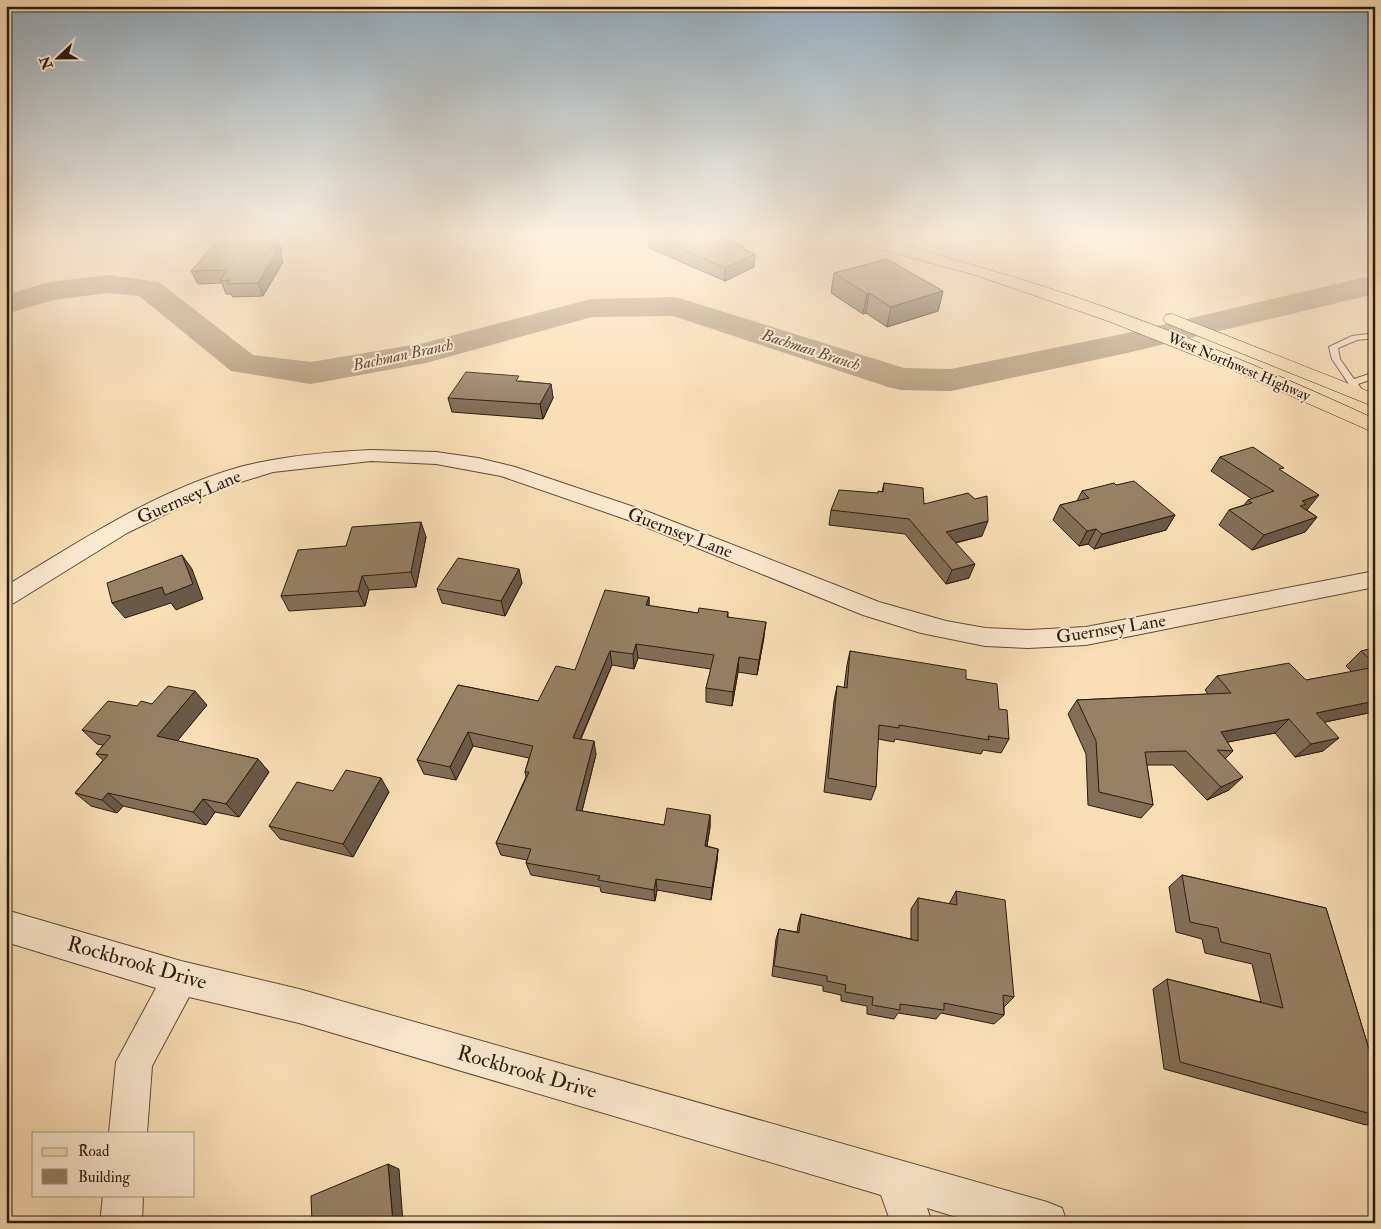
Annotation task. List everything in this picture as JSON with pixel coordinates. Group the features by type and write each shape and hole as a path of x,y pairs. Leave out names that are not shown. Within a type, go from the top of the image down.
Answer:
{"main road":[{"name":"West Northwest Highway","path":"1056,292 1260,375 1375,427"},
{"name":"West Northwest Highway","path":"1153,312 1331,383 1363,393"}],"street":[{"name":"Guernsey Lane","path":"6,597 98,539 155,508 215,482 269,466 354,456 455,460 496,468 586,497 683,533 842,598 919,624 971,635 1054,639 1086,636 1375,579"},
{"name":"Rockbrook Drive","path":"6,926 181,978 300,1006 1047,1223"},
{"path":"128,1132 134,1062 181,978"},
{"path":"895,1179 912,1223"},
{"path":"121,1223 123,1196"}],"lane":[{"path":"1375,336 1354,338 1333,347 1336,359 1363,393 1375,375"}],"building":[{"path":"864,292 939,292 891,307 869,293"},
{"path":"466,372 519,376 516,381 551,384 540,404 448,398"},
{"path":"1253,447 1284,468 1279,469 1319,495 1302,501 1306,504 1300,506 1317,517 1264,535 1229,510 1252,503 1248,500 1274,491 1220,457"},
{"path":"1134,481 1175,515 1102,534 1096,529 1087,531 1060,505 1089,498 1082,491 1114,483 1116,485"},
{"path":"884,483 923,488 924,504 968,493 975,499 987,496 988,521 946,532 975,564 952,570 909,519 831,510 839,490 878,493 878,491 883,492"},
{"path":"421,522 411,572 362,576 358,591 281,596 298,550 346,546 352,527"},
{"path":"182,555 193,584 165,595 162,587 112,603 107,583"},
{"path":"458,558 519,569 501,601 437,589"},
{"path":"605,590 649,597 646,605 698,613 699,608 728,612 727,617 766,622 759,660 739,657 733,692 706,688 714,655 636,644 633,654 610,651 573,738 594,741 576,810 664,825 667,808 710,815 705,846 718,849 712,888 656,879 654,890 598,880 600,876 526,863 531,849 496,843 529,772 525,772 533,746 468,732 450,767 417,760 458,685 538,701 556,666 575,670"},
{"path":"1375,648 1375,664 1361,651"},
{"path":"850,651 966,670 966,679 997,684 999,709 1007,710 1009,739 988,736 989,740 899,725 899,728 879,725 876,787 828,778 837,686 847,688"},
{"path":"1289,663 1306,680 1375,667 1375,701 1316,713 1339,738 1311,744 1289,719 1221,732 1233,751 1217,750 1243,777 1221,787 1186,751 1145,752 1153,805 1099,792 1096,741 1077,700 1231,693 1217,676"},
{"path":"168,686 195,691 157,736 258,759 226,804 203,799 193,812 108,793 102,800 75,793 108,755 96,754 111,736 82,730 108,701 137,706 141,701 152,704"},
{"path":"346,770 381,778 343,844 269,826 297,782 333,791"},
{"path":"1182,875 1326,908 1375,1069 1375,1115 1180,1062 1167,979 1283,1008 1270,954 1221,942 1218,928 1190,922"},
{"path":"956,891 1005,900 1014,997 1003,995 1004,1015 944,1003 944,1010 900,1004 900,1010 872,1005 873,997 845,992 846,985 827,981 827,976 774,966 779,929 799,933 801,914 918,941 918,898 957,905"},
{"path":"388,1164 393,1223 312,1223 311,1196"}],"waterway":[{"name":"Bachman Branch","path":"6,305 45,292"},
{"name":"Bachman Branch","path":"153,292 243,364 311,373 426,353 591,308 676,306 901,379 951,380 1127,343 1339,292"}]}
